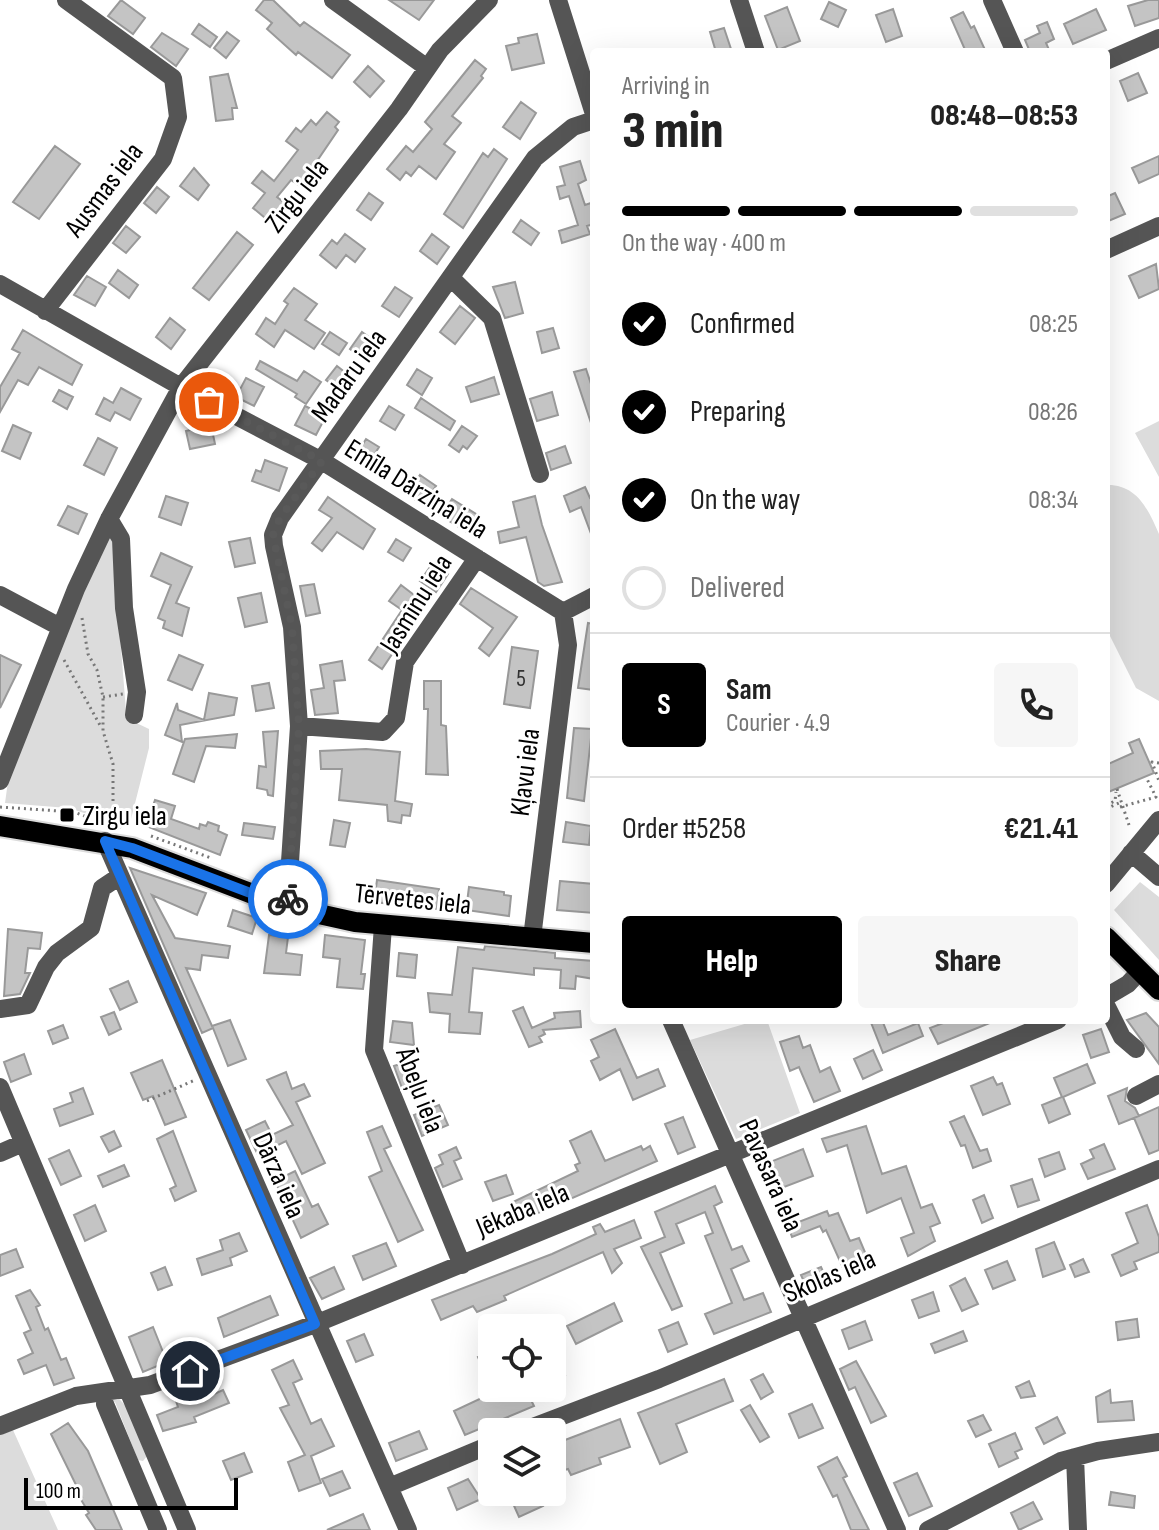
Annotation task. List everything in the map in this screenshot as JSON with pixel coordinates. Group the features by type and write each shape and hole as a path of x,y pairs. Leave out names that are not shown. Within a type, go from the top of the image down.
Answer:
{"main road":[{"name":"Tērvetes iela","path":"0,826 105,841 132,848 287,907 383,926 590,943"},
{"path":"1110,941 1159,990"}],"street":[{"name":"Ausmas iela","path":"45,311 163,159 178,117 173,78 66,0"},
{"path":"333,0 426,67"},
{"name":"Zirgu iela","path":"0,781 76,589 109,519 181,387 399,109 426,67 489,0"},
{"path":"558,0 590,104"},
{"path":"739,0 755,48"},
{"path":"992,0 1013,48"},
{"path":"1110,59 1159,38"},
{"name":"Madaru iela","path":"287,907 299,726 292,627 273,535 280,518 535,158 573,127 590,119"},
{"path":"1110,248 1159,226"},
{"path":"452,279 492,318 540,474"},
{"name":"Emīla Dārziņa iela","path":"0,284 181,387 322,461 557,608"},
{"path":"109,519 118,529 121,539 123,597 137,692 134,715"},
{"name":"Jasmīnu iela","path":"299,726 383,732 396,718 405,662 477,558"},
{"path":"0,595 57,634"},
{"path":"557,608 590,597"},
{"name":"Kļavu iela","path":"532,938 568,645 557,608"},
{"path":"1110,879 1159,820"},
{"name":"Dārza iela","path":"105,841 205,1076 408,1530"},
{"path":"1131,853 1159,877"},
{"path":"0,1009 28,1005 46,967 57,953 91,928 102,888 120,876"},
{"name":"Ābeļu iela","path":"383,926 374,1050 462,1265"},
{"path":"1110,995 1128,984 1140,971"},
{"path":"1110,1013 1122,1037 1136,1049"},
{"name":"Pavasara iela","path":"673,1024 897,1530"},
{"name":"Jēkaba iela","path":"1,1426 76,1396 127,1391 165,1380 315,1324 1048,1024"},
{"path":"1136,1096 1159,1084"},
{"path":"0,1087 187,1530"},
{"path":"0,1153 23,1143"},
{"name":"Skolas iela","path":"557,1418 659,1379 804,1315 1159,1169"},
{"path":"105,1404 158,1530"},
{"path":"928,1530 1075,1457 1159,1442"},
{"path":"389,1487 478,1450"},
{"path":"1075,1457 1078,1530"},
{"path":"134,1474 158,1463"}],"path":[{"path":"76,589 88,654 97,670 103,697 103,731"},
{"path":"57,634 103,731 113,764 113,803 121,828"},
{"path":"1159,763 1152,762 1159,781"},
{"path":"1110,806 1156,797 1146,777"},
{"path":"1110,804 1115,801 1117,789 1130,828"},
{"path":"0,807 25,809"},
{"path":"147,1101 205,1076"}],"shaded area":[{"path":"1159,421 1159,477 1135,433"},
{"path":"1110,485 1133,493 1146,507 1159,534 1159,701 1136,688 1110,636"},
{"path":"106,534 112,535 126,711 128,719 149,729 149,748 129,827 68,808 5,803 10,767"},
{"path":"1140,882 1159,897 1159,960 1114,910"},
{"path":"744,1024 768,1024 800,1113 736,1139 690,1040"},
{"path":"117,1397 132,1417 147,1456 143,1461 138,1460 115,1402 103,1399"},
{"path":"13,1430 58,1530 0,1530 0,1435"}],"building":[{"path":"121,0 145,18 133,34 108,16"},
{"path":"264,0 273,0 300,26 304,22 350,55 332,78 298,52 296,55 267,29 272,23 256,10"},
{"path":"389,0 434,0 419,20"},
{"path":"1159,0 1159,18 1135,26 1128,6"},
{"path":"829,2 846,10 838,27 821,19"},
{"path":"787,7 800,41 777,48 765,16"},
{"path":"893,9 902,36 886,42 876,15"},
{"path":"1096,9 1106,30 1073,44 1064,24"},
{"path":"963,12 984,48 964,48 951,18"},
{"path":"1047,22 1054,39 1046,43 1048,48 1028,48 1025,40 1040,33 1037,26"},
{"path":"199,24 217,37 210,47 192,34"},
{"path":"724,28 731,48 715,48 710,32"},
{"path":"227,32 239,41 226,58 214,48"},
{"path":"162,33 188,49 176,66 151,47"},
{"path":"537,34 544,63 512,70 506,46 519,43 518,38"},
{"path":"475,60 486,69 481,76 483,78 452,116 461,123 444,144 455,152 436,179 419,166 411,176 406,172 400,180 387,169 406,146 413,152 432,129 425,122"},
{"path":"368,66 384,81 370,97 354,82"},
{"path":"1138,73 1147,93 1128,101 1120,81"},
{"path":"228,74 237,108 232,108 233,119 216,121 210,77"},
{"path":"521,102 536,113 520,139 503,127"},
{"path":"327,112 339,122 335,127 338,130 300,186 291,180 277,197 286,204 270,222 253,208 265,193 252,183 262,171 274,181 298,150 286,141 296,128 301,132 311,120 316,125"},
{"path":"55,146 80,164 39,219 13,202"},
{"path":"494,149 507,159 463,228 444,214 483,153 488,157"},
{"path":"1159,156 1159,174 1139,183 1132,168"},
{"path":"580,161 586,180 578,184 585,205 590,203 590,225 587,226 590,234 562,243 559,231 578,225 569,196 560,199 557,187 565,185 560,167"},
{"path":"194,168 209,185 198,200 180,186"},
{"path":"157,187 169,197 156,213 144,203"},
{"path":"369,193 383,203 371,220 357,210"},
{"path":"1115,193 1125,214 1110,220 1110,195"},
{"path":"521,220 539,233 531,245 513,232"},
{"path":"126,226 140,237 126,253 113,243"},
{"path":"237,232 253,245 209,300 193,288"},
{"path":"345,234 365,249 355,262 346,255 336,268 320,255 332,240 337,244"},
{"path":"432,234 449,247 437,264 420,251"},
{"path":"1156,264 1159,289 1139,298 1129,276"},
{"path":"118,270 138,285 129,298 109,283"},
{"path":"87,276 106,287 95,306 74,295"},
{"path":"515,282 523,313 505,318 493,287"},
{"path":"395,287 412,298 399,317 382,306"},
{"path":"294,288 317,304 305,320 325,333 314,349 285,330 274,347 256,334 266,318 275,324 288,304 284,301"},
{"path":"460,306 475,318 455,344 440,332"},
{"path":"170,318 185,330 171,349 156,337"},
{"path":"553,328 559,348 542,353 537,332"},
{"path":"23,330 82,365 72,385 39,367 28,385 18,380 0,412 0,387 20,353 12,349"},
{"path":"330,332 347,343 339,355 322,344"},
{"path":"362,332 380,345 368,362 350,349"},
{"path":"260,361 297,381 304,371 321,382 306,404 295,397 297,394 256,369"},
{"path":"337,366 355,380 345,394 326,380"},
{"path":"417,369 432,378 422,395 407,385"},
{"path":"586,369 590,381 590,420 574,372"},
{"path":"494,377 499,394 471,402 466,387"},
{"path":"246,378 264,387 254,406 236,397"},
{"path":"121,388 141,399 130,420 115,412 110,421 96,414 104,398 113,403"},
{"path":"59,390 73,397 67,409 53,401"},
{"path":"552,392 558,415 537,421 530,399"},
{"path":"421,398 455,421 450,430 415,408"},
{"path":"305,406 326,416 316,435 295,425"},
{"path":"389,406 404,415 395,430 380,421"},
{"path":"13,425 31,433 20,459 2,451"},
{"path":"211,425 215,444 190,449 186,431"},
{"path":"462,426 477,436 467,449 463,446 459,452 449,445"},
{"path":"98,438 117,448 104,475 84,465"},
{"path":"366,439 379,447 366,468 353,460"},
{"path":"565,446 571,463 551,470 546,453"},
{"path":"265,460 287,468 279,491 252,481 256,470 261,472"},
{"path":"420,475 436,486 423,505 407,494"},
{"path":"585,487 590,498 590,531 581,507 570,512 564,496"},
{"path":"166,496 188,503 181,525 159,517"},
{"path":"535,496 562,582 544,586 538,582 526,537 500,543 498,532 519,527 513,502"},
{"path":"328,497 375,529 363,549 337,532 322,551 312,543 332,518 319,510"},
{"path":"452,499 481,517 470,534 441,516"},
{"path":"68,506 87,514 78,534 58,525"},
{"path":"250,538 255,563 235,567 229,542"},
{"path":"396,539 411,548 403,561 388,552"},
{"path":"161,553 192,567 176,603 189,608 182,636 163,628 165,621 158,618 171,585 151,576"},
{"path":"433,563 448,574 436,592 420,581"},
{"path":"314,584 320,613 306,616 300,586"},
{"path":"401,585 414,595 409,602 421,611 382,669 369,660 402,610 389,601"},
{"path":"471,588 517,617 489,656 479,648 493,628 460,604"},
{"path":"261,593 267,622 245,627 238,598"},
{"path":"588,623 590,623 590,690 578,688"},
{"path":"512,647 538,651 530,708 504,704"},
{"path":"0,655 21,665 0,708"},
{"path":"179,655 203,665 192,690 168,680"},
{"path":"342,661 345,680 334,681 338,713 315,715 311,690 324,688 320,665"},
{"path":"424,681 441,681 441,725 446,726 448,775 426,774 428,709 424,709"},
{"path":"269,683 274,708 256,711 252,686"},
{"path":"209,693 237,698 234,715 180,725 182,742 165,735 177,703 178,710 204,720"},
{"path":"574,728 590,729 584,801 567,798"},
{"path":"278,731 273,796 268,795 267,790 257,788 259,766 266,767 263,732"},
{"path":"237,734 235,748 206,746 194,782 173,774 185,739"},
{"path":"1139,739 1154,773 1110,791 1110,763 1133,753 1129,743"},
{"path":"366,749 400,752 395,801 412,804 410,816 402,815 401,823 388,821 387,805 339,800 342,769 321,769 320,751"},
{"path":"155,800 175,806 171,819 199,829 200,824 206,826 208,822 219,826 218,831 227,835 220,855 146,826"},
{"path":"334,820 350,823 345,847 330,845"},
{"path":"566,822 590,826 589,845 563,842"},
{"path":"244,823 275,827 273,839 242,835"},
{"path":"130,868 206,893 197,915 152,895 175,938 230,946 228,958 202,955 200,970 186,968 212,1026 230,1020 246,1059 228,1066 213,1028 202,1033"},
{"path":"377,880 439,889 437,909 374,902"},
{"path":"560,881 590,884 590,913 557,910"},
{"path":"469,887 504,892 504,895 511,896 509,916 466,910"},
{"path":"233,910 257,918 252,934 228,926"},
{"path":"8,929 42,933 40,949 28,948 25,973 30,973 20,994 4,996"},
{"path":"269,935 288,937 286,953 302,955 300,975 264,973"},
{"path":"325,935 365,940 361,974 365,974 363,989 337,987 340,959 323,957"},
{"path":"485,946 555,953 555,958 590,961 590,978 576,976 575,989 560,988 561,970 534,968 534,975 473,968 469,1012 482,1013 480,1034 449,1032 450,1014 430,1012 428,993 452,995 458,947 484,950"},
{"path":"399,953 417,955 415,978 397,976"},
{"path":"128,981 137,1002 120,1010 110,989"},
{"path":"523,1007 532,1028 555,1018 554,1013 580,1011 581,1027 543,1030 545,1034 539,1037 542,1042 529,1047 513,1011"},
{"path":"114,1012 121,1029 109,1035 101,1017"},
{"path":"1146,1013 1159,1027 1159,1064 1127,1020"},
{"path":"393,1021 412,1023 414,1045 390,1042"},
{"path":"872,1024 884,1024 888,1035 918,1024 923,1036 883,1053"},
{"path":"940,1024 987,1024 938,1044 930,1028"},
{"path":"63,1025 68,1038 53,1044 48,1031"},
{"path":"615,1029 637,1078 658,1069 665,1086 633,1100 620,1069 600,1080 591,1061 599,1057 591,1040"},
{"path":"1101,1029 1109,1052 1091,1058 1083,1035"},
{"path":"799,1036 803,1048 810,1045 820,1072 830,1067 840,1091 814,1102 799,1067 790,1071 780,1042"},
{"path":"873,1050 882,1070 863,1079 854,1059"},
{"path":"24,1054 31,1074 11,1082 4,1062"},
{"path":"162,1060 186,1117 165,1125 153,1096 143,1100 131,1073"},
{"path":"410,1061 417,1083 402,1088 394,1066"},
{"path":"1087,1064 1095,1083 1063,1097 1070,1114 1049,1123 1042,1105 1062,1097 1054,1078"},
{"path":"286,1072 292,1089 304,1084 310,1096 296,1102 325,1163 302,1174 286,1141 258,1155 246,1130 265,1121 272,1135 293,1125 267,1080"},
{"path":"993,1077 997,1085 1002,1083 1010,1104 983,1115 971,1086"},
{"path":"83,1088 93,1114 60,1126 54,1109 73,1102 70,1093"},
{"path":"1127,1088 1125,1101 1135,1108 1139,1116 1119,1124 1108,1096"},
{"path":"439,1105 448,1125 422,1136 414,1115"},
{"path":"1159,1107 1159,1150 1149,1154 1134,1118"},
{"path":"964,1116 980,1151 987,1149 991,1161 973,1168 965,1145 961,1146 950,1122"},
{"path":"683,1117 695,1147 678,1154 665,1124"},
{"path":"382,1126 391,1146 384,1149 423,1230 398,1242 369,1177 382,1171 367,1132"},
{"path":"866,1126 882,1174 906,1166 921,1208 932,1204 940,1223 930,1227 935,1241 908,1256 901,1238 914,1233 901,1198 867,1213 847,1145 827,1152 822,1139"},
{"path":"114,1131 121,1146 109,1152 101,1137"},
{"path":"173,1131 196,1191 175,1201 170,1189 176,1186 157,1139"},
{"path":"591,1131 605,1161 641,1146 643,1150 650,1146 657,1161 520,1221 513,1202 578,1171 575,1165 580,1163 570,1141"},
{"path":"1104,1144 1115,1169 1088,1179 1081,1164 1094,1158 1090,1150"},
{"path":"456,1147 461,1158 454,1161 462,1179 443,1187 435,1168 443,1164 439,1155"},
{"path":"803,1149 813,1176 771,1192 760,1166"},
{"path":"69,1150 81,1176 61,1185 49,1159"},
{"path":"1059,1152 1065,1169 1045,1177 1039,1159"},
{"path":"124,1165 129,1176 103,1187 98,1176"},
{"path":"295,1171 312,1207 318,1204 328,1224 301,1238 275,1181"},
{"path":"506,1175 513,1194 493,1201 485,1182"},
{"path":"1032,1179 1039,1200 1018,1207 1011,1186"},
{"path":"715,1186 722,1202 714,1206 732,1250 742,1246 749,1261 731,1269 744,1300 763,1293 771,1312 714,1334 705,1314 732,1303 705,1236 713,1233 705,1212 676,1224 684,1243 660,1253 682,1306 672,1310 641,1247 665,1237 655,1212"},
{"path":"984,1195 993,1218 982,1223 973,1200"},
{"path":"95,1205 106,1231 85,1241 74,1215"},
{"path":"1147,1205 1159,1237 1159,1252 1134,1262 1137,1269 1121,1276 1112,1255 1138,1243 1126,1213"},
{"path":"827,1211 829,1216 838,1213 850,1241 859,1238 867,1257 843,1268 826,1230 823,1232 820,1226 792,1237 788,1226"},
{"path":"634,1220 641,1238 614,1249 622,1263 612,1273 603,1252 504,1296 506,1300 477,1312 473,1306 441,1320 432,1300 552,1254 596,1234 593,1227 600,1224 605,1232"},
{"path":"239,1233 247,1251 230,1258 232,1265 202,1275 197,1259 223,1250 220,1240"},
{"path":"1054,1242 1065,1269 1043,1277 1036,1249"},
{"path":"386,1243 396,1266 363,1280 353,1256"},
{"path":"16,1249 23,1267 0,1276 0,1255"},
{"path":"1083,1259 1089,1272 1075,1277 1070,1265"},
{"path":"1007,1261 1015,1280 993,1289 985,1270"},
{"path":"165,1267 172,1285 158,1290 151,1273"},
{"path":"334,1267 344,1289 322,1299 310,1278"},
{"path":"821,1267 829,1285 809,1293 801,1275"},
{"path":"965,1278 978,1304 962,1311 950,1286"},
{"path":"30,1290 40,1305 36,1307 45,1330 48,1328 61,1360 66,1358 74,1378 54,1385 46,1365 24,1374 18,1360 33,1353 24,1333 31,1330 16,1296"},
{"path":"933,1292 939,1311 919,1318 912,1300"},
{"path":"270,1296 278,1315 224,1337 218,1318"},
{"path":"614,1303 622,1321 576,1344 567,1326"},
{"path":"1137,1319 1139,1337 1118,1340 1116,1322"},
{"path":"865,1321 872,1340 849,1349 842,1330"},
{"path":"678,1322 687,1344 668,1352 659,1330"},
{"path":"153,1327 167,1362 143,1372 129,1337"},
{"path":"963,1331 967,1341 935,1353 931,1344"},
{"path":"364,1334 373,1355 356,1362 347,1341"},
{"path":"293,1360 302,1379 293,1383 311,1424 321,1419 334,1446 311,1456 321,1483 299,1491 288,1462 305,1455 280,1408 289,1405 272,1370"},
{"path":"856,1361 886,1416 871,1423 855,1387 849,1390 840,1369"},
{"path":"763,1374 773,1392 761,1399 751,1380"},
{"path":"724,1379 733,1401 676,1424 687,1452 660,1464 638,1413"},
{"path":"1029,1381 1035,1396 1021,1398 1016,1387"},
{"path":"223,1390 229,1403 194,1417 196,1422 163,1431 157,1415 178,1407 176,1401 198,1392 201,1400"},
{"path":"1110,1390 1111,1403 1132,1401 1134,1420 1098,1422 1096,1397"},
{"path":"478,1400 532,1402 534,1406 505,1418 478,1418 478,1430 465,1435 454,1411"},
{"path":"812,1404 823,1428 799,1438 789,1414"},
{"path":"750,1405 769,1437 760,1442 741,1410"},
{"path":"983,1415 991,1430 976,1437 968,1421"},
{"path":"1057,1417 1065,1433 1044,1444 1036,1428"},
{"path":"620,1419 630,1447 599,1458 601,1464 571,1475 566,1470 566,1440"},
{"path":"68,1423 88,1451 122,1530 96,1530 86,1515 89,1513 51,1434"},
{"path":"419,1431 427,1449 396,1461 389,1443"},
{"path":"1015,1433 1022,1449 1015,1452 1018,1458 999,1467 989,1444"},
{"path":"244,1453 252,1472 231,1480 223,1461"},
{"path":"837,1457 847,1476 843,1478 869,1530 851,1530 837,1495 833,1497 818,1467"},
{"path":"342,1471 350,1488 330,1496 322,1479"},
{"path":"917,1473 932,1506 909,1516 894,1483"},
{"path":"468,1479 478,1494 478,1500 457,1510 448,1488"},
{"path":"1111,1492 1135,1496 1134,1508 1109,1505"},
{"path":"1033,1502 1042,1519 1019,1530 1011,1513"},
{"path":"514,1506 543,1506 519,1517"},
{"path":"363,1514 370,1530 327,1530"}],"way so far":[{"path":"209,402 322,461 280,518 273,535 292,627 299,726 288,899"}],"place":[{"name":"Zirgu iela","path":"67,815"}],"route":[{"path":"190,1371 315,1324 105,841 132,848 287,907 288,899"}]}
